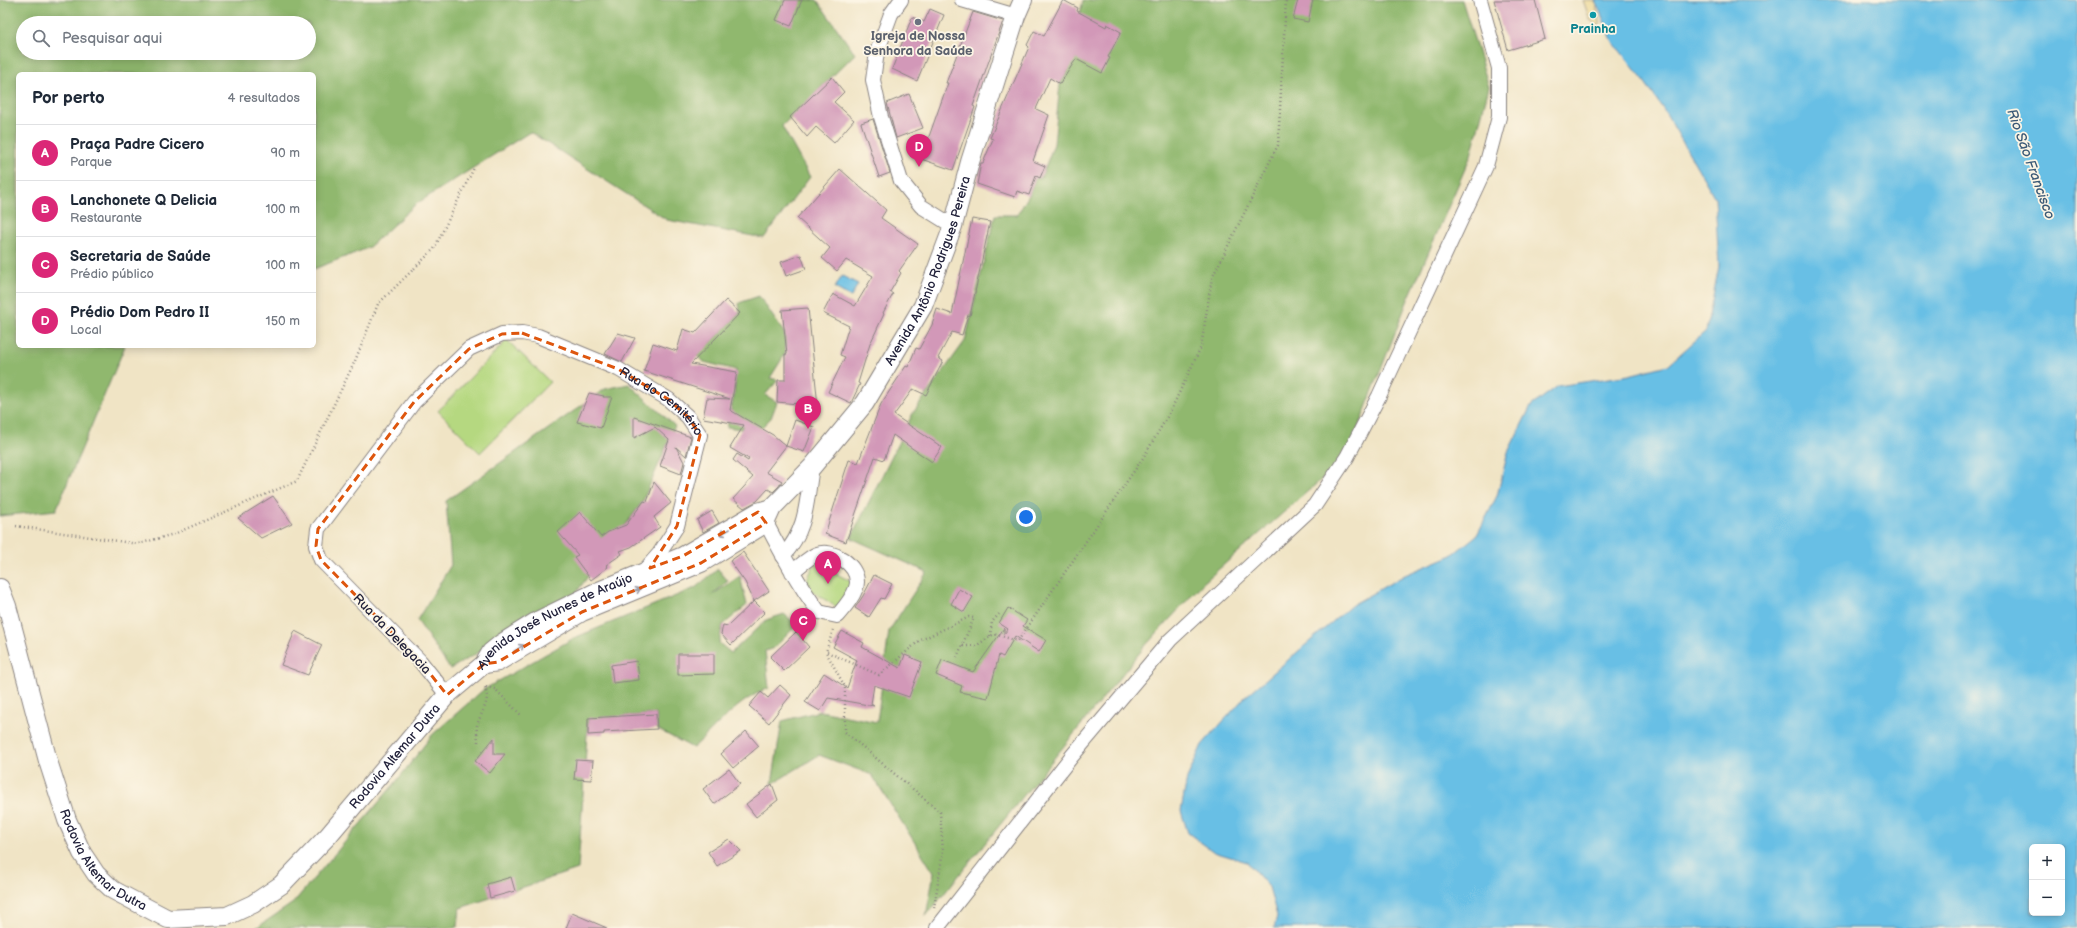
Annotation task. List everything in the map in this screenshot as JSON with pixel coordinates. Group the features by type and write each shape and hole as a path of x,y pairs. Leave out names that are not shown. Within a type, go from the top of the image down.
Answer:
{"street":[{"path":"891,14 892,0"},
{"path":"901,0 891,14 877,52 874,80 881,117 901,181 921,206 953,226"},
{"path":"962,0 1019,8"},
{"path":"937,928 1072,756 1170,640 1315,505 1347,457 1379,396 1486,166 1499,117 1499,68 1480,0"},
{"name":"Avenida Antônio Rodrigues Pereira","path":"765,514 812,467 865,404 923,306 953,226 970,162 1019,8"},
{"name":"Rua do Cemitério","path":"522,333 538,336 618,369 668,399 688,417 700,435 677,526 660,554 642,572"},
{"name":"Rua da Delegacia","path":"447,695 420,661 321,560 316,546 318,529 414,402 469,350 502,334 522,333"},
{"path":"783,556 794,543 802,528 812,467"},
{"path":"765,514 783,556 792,572 819,612 837,616 856,587 858,581 852,568 837,554 827,552 817,554 792,572"},
{"name":"Avenida José Nunes de Araújo","path":"480,667 491,652 517,632 537,620 594,593 683,556 765,514"},
{"name":"Avenida José Nunes de Araújo","path":"480,667 498,662 582,612 701,563 765,514"},
{"name":"Rodovia Altemar Dutra","path":"0,588 7,606 48,761 67,820 82,853 96,874 113,890 171,923 226,916 253,904 281,885 328,836 447,695 480,667"}],"path":[{"path":"963,646 976,646 994,634 1018,641 1143,458 1170,412 1201,347 1212,278 1278,145 1286,0"},
{"path":"16,526 138,544 174,534 297,481 355,361 378,304 434,249 474,168"},
{"path":"990,637 992,622 999,614"},
{"path":"837,616 826,652 845,687 845,732 940,812 943,851 933,913"},
{"path":"826,652 879,675 918,641 969,617 974,618 957,658"},
{"path":"478,742 477,727 487,705 485,687 480,667"},
{"path":"485,687 495,689 522,716"}],"highlighted area":[{"path":"522,333 618,369 668,399 688,417 700,435 677,526 650,568 683,556 758,512 766,523 701,563 582,612 498,662 484,664 447,695 420,661 321,560 316,546 318,529 414,402 469,349 502,334"}],"green space":[{"path":"0,0 817,0 855,54 782,126 810,177 764,238 667,220 530,132 416,204 368,248 316,268 316,72 16,72 16,348 124,348 56,510 0,516"},
{"path":"1083,0 1462,0 1489,87 1471,155 1407,302 1347,457 1203,583 1146,645 926,916 934,873 872,775 819,755 772,784 782,721 820,711 877,722 889,631 927,572 851,538 913,413 965,341 995,215 1017,215 1029,195 1035,179 1041,178 1054,144 1060,84 1068,72"},
{"path":"759,296 785,334 785,354 770,378 778,380 765,395 777,402 771,418 760,429 746,420 741,429 727,427 734,396 736,370 704,362 693,352 698,334 711,343 740,313 739,303"},
{"path":"507,340 550,382 480,453 438,411"},
{"path":"629,384 675,426 643,501 573,597 450,669 417,620 451,565 446,501 605,389"},
{"path":"815,563 852,582 838,608 804,586"},
{"path":"718,569 728,581 712,595 740,576 747,605 723,625 719,643 731,653 766,620 784,614 797,625 774,648 765,651 769,688 738,706 693,748 657,729 656,714 588,719 578,869 460,908 458,926 454,928 256,928 293,903 396,782 432,735 483,690 574,638 695,588"}],"sand":[{"name":"Prainha","path":"1583,0 1595,0 1600,27 1590,20"}],"water":[{"name":"Rio São Francisco","path":"1595,0 2077,0 2077,928 1274,928 1277,916 1269,887 1247,862 1214,852 1188,833 1181,811 1187,778 1202,745 1244,698 1352,605 1405,575 1452,555 1477,535 1497,496 1508,452 1531,406 1558,386 1629,375 1668,365 1706,331 1719,266 1715,198 1667,115 1644,81 1613,42"},
{"path":"842,276 858,284 851,297 835,288"}],"building":[{"path":"785,0 802,0 791,26 776,20"},
{"path":"1063,0 1078,8 1077,11 1106,27 1107,24 1121,32 1108,57 1110,58 1102,73 1076,59 1060,84 1050,78 1036,109 1049,115 1033,161 1045,166 1040,178 1036,176 1029,195 1017,191 1015,197 977,184 981,163 983,163 993,139 990,138 1029,47 1027,45 1034,31 1044,36"},
{"path":"1298,0 1313,0 1308,22 1293,19"},
{"path":"1494,0 1535,0 1545,39 1508,50"},
{"path":"930,9 944,15 917,81 892,69 912,17 924,22"},
{"path":"973,12 1003,21 973,106 975,107 953,170 921,159 948,83 946,83"},
{"path":"832,77 844,92 834,102 854,120 834,143 816,127 807,137 790,117"},
{"path":"909,94 923,128 896,138 887,103"},
{"path":"873,119 890,173 879,177 861,123"},
{"path":"840,169 886,210 881,218 918,244 899,271 901,273 890,292 893,294 870,344 858,383 860,384 851,403 828,392 845,357 840,355 849,326 823,313 833,294 855,306 873,276 846,260 837,271 822,258 830,248 797,218"},
{"path":"972,219 990,222 970,316 968,315 962,335 952,332 938,358 943,361 926,395 913,389 894,415 942,447 932,462 893,435 884,460 875,457 846,542 825,534 849,460 858,463 881,404 906,366 908,367 916,348 919,349 932,325 937,309 952,314"},
{"path":"801,255 806,269 786,276 781,262"},
{"path":"726,300 740,313 691,364 737,372 730,410 773,435 786,446 766,472 782,481 779,486 773,492 768,489 757,501 744,508 733,499 753,477 733,460 737,454 748,461 749,459 730,448 744,425 703,418 707,398 730,399 644,371 653,343 677,351 683,329 695,333"},
{"path":"808,308 818,406 777,402 778,380 785,380 785,354 787,354 782,310"},
{"path":"618,333 635,338 622,362 605,354"},
{"path":"589,393 604,396 603,397 612,397 601,428 577,422"},
{"path":"634,417 691,437 686,456 676,447 684,462 681,474 660,466 669,440 655,427 634,438"},
{"path":"795,420 814,427 804,452 786,446"},
{"path":"654,482 671,503 654,517 660,527 631,547 620,551 622,554 606,565 608,567 591,580 574,557 578,555 558,532 580,512 601,537 608,532 626,525 644,501 647,502"},
{"path":"273,496 292,523 261,538 238,518"},
{"path":"712,511 719,523 703,532 697,520"},
{"path":"743,552 769,591 754,601 745,582 730,561"},
{"path":"874,575 892,584 884,599 881,598 869,617 855,608"},
{"path":"959,589 973,597 964,612 951,604"},
{"path":"754,601 765,612 731,645 721,634 723,625 728,626"},
{"path":"1008,608 1027,620 1023,626 1046,640 1039,652 1015,636 1003,657 999,655 988,698 960,692 962,686 936,675 942,660 973,672 1004,628 1004,634 1008,629 999,623"},
{"path":"295,631 322,645 308,675 281,665"},
{"path":"842,631 864,643 862,647 900,668 905,655 922,662 909,697 874,685 871,704 874,706 828,698 820,711 805,702 824,673 847,688 857,660 833,647"},
{"path":"796,632 809,647 784,671 770,657"},
{"path":"678,654 714,654 714,674 678,675"},
{"path":"637,661 639,680 613,683 611,665"},
{"path":"780,685 791,695 769,723 749,706 761,692 768,698"},
{"path":"656,714 657,729 604,732 604,734 588,735 588,718"},
{"path":"746,731 759,746 733,768 721,754"},
{"path":"494,738 494,754 505,754 490,773 475,761"},
{"path":"576,760 593,761 591,780 574,779"},
{"path":"729,769 740,784 714,804 703,789"},
{"path":"772,784 778,800 756,817 746,804"},
{"path":"729,839 741,851 717,866 708,852"},
{"path":"511,877 515,891 490,898 487,884"},
{"path":"572,913 607,928 566,928"}],"place":[{"name":"Prainha","path":"1593,15"},
{"name":"Igreja de Nossa Senhora da Saúde","path":"918,22"},
{"name":"Prédio Dom Pedro II","path":"919,167"},
{"name":"Lanchonete Q Delicia","path":"808,429"},
{"name":"Praça Padre Cicero","path":"828,584"},
{"name":"Secretaria de Saúde","path":"803,641"}]}
